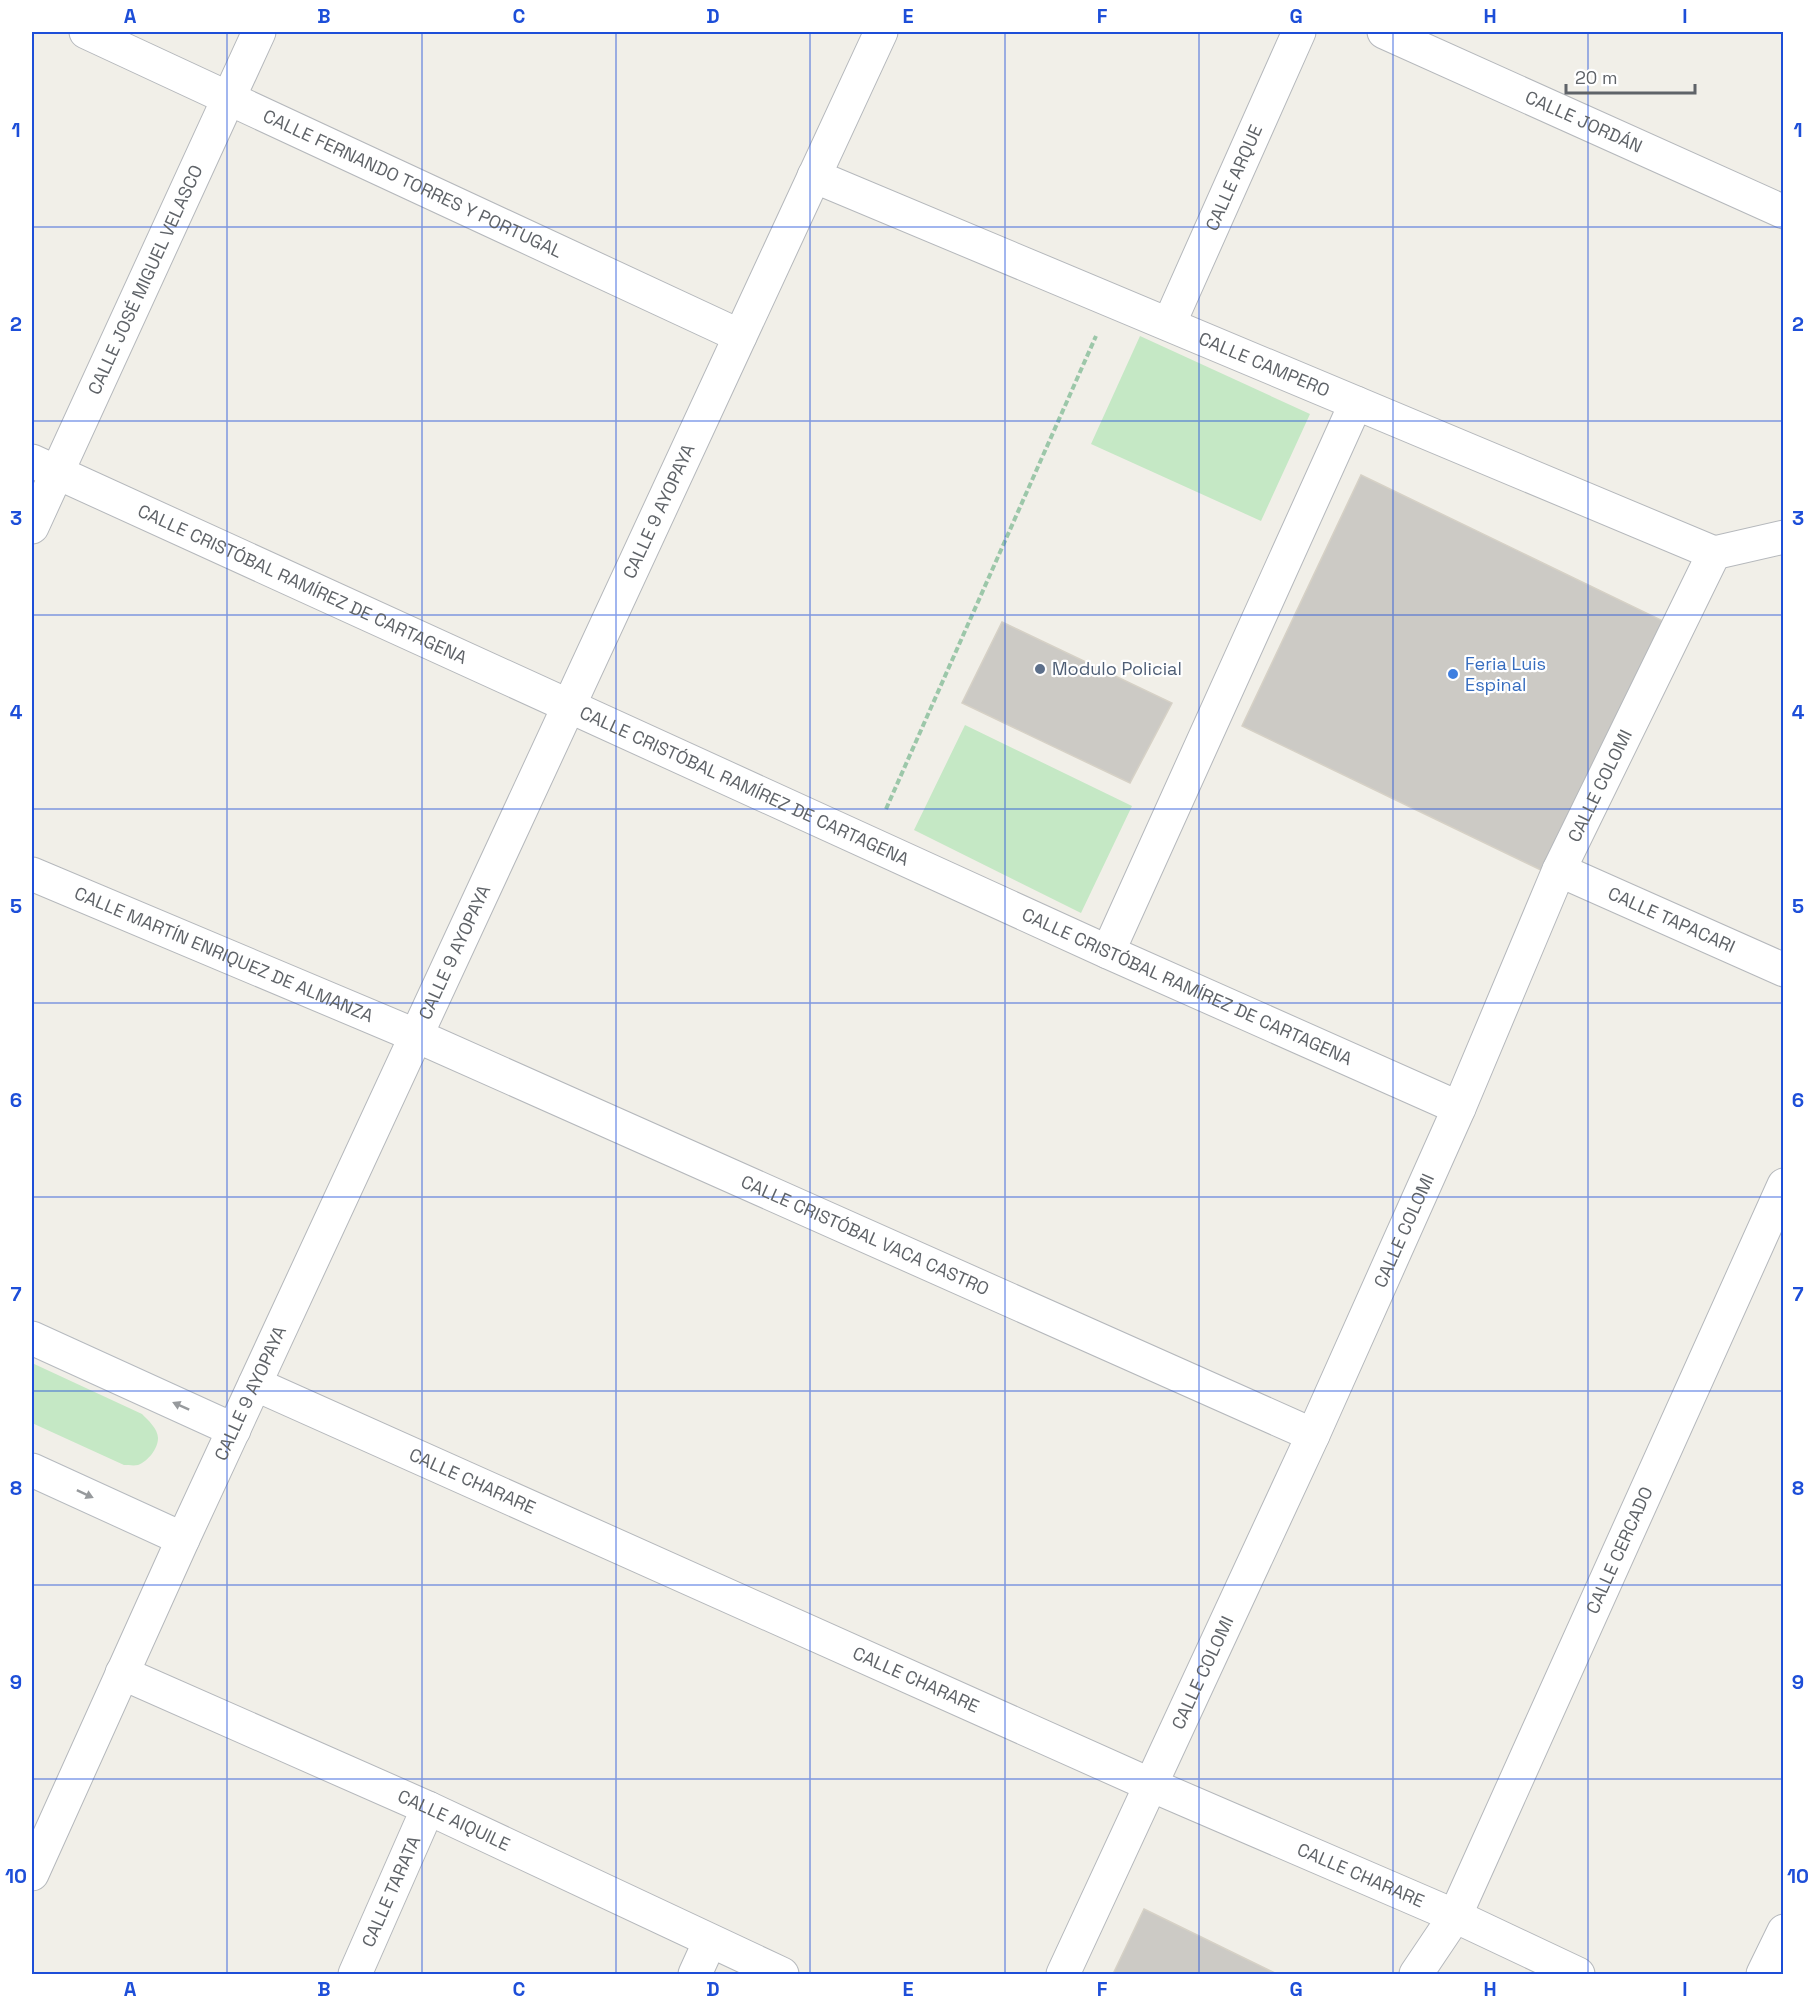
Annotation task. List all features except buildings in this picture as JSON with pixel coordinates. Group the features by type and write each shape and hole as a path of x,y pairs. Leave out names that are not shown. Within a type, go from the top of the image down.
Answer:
{"street":[{"name":"CALLE FERNANDO TORRES Y PORTUGAL","path":"86,32 740,336"},
{"name":"CALLE JOSÉ MIGUEL VELASCO","path":"32,527 44,467 259,32"},
{"name":"CALLE 9 AYOPAYA","path":"32,1874 183,1539 880,32"},
{"name":"CALLE ARQUE","path":"1169,324 1299,32"},
{"name":"CALLE JORDÁN","path":"1384,32 1784,212"},
{"name":"CALLE CAMPERO","path":"814,176 1714,553"},
{"path":"1108,952 1356,403"},
{"name":"CALLE CRISTÓBAL RAMÍREZ DE CARTAGENA","path":"44,467 1108,952 1459,1108"},
{"path":"1714,553 1784,537"},
{"name":"CALLE COLOMI","path":"1063,1974 1314,1435 1459,1108 1559,870 1714,553"},
{"name":"CALLE TAPACARI","path":"1559,870 1784,970"},
{"name":"CALLE MARTÍN ENRIQUEZ DE ALMANZA","path":"32,874 417,1036"},
{"name":"CALLE CRISTÓBAL VACA CASTRO","path":"417,1036 1314,1435"},
{"name":"CALLE CERCADO","path":"1416,1974 1455,1916 1784,1185"},
{"path":"32,1338 234,1430"},
{"name":"CALLE CHARARE","path":"255,1384 1151,1785 1455,1916 1578,1974"},
{"path":"32,1470 183,1539"},
{"name":"CALLE AIQUILE","path":"122,1673 428,1808 782,1974"},
{"name":"CALLE TARATA","path":"355,1974 428,1808"},
{"path":"1763,1974 1784,1931"},
{"path":"695,1974 710,1941"}],"path":[{"path":"871,843 1111,302"}],"green space":[{"path":"1140,336 1310,414 1261,521 1091,444"},
{"path":"965,725 1132,806 1081,913 914,830"},
{"path":"32,1363 142,1414 158,1435 158,1442 152,1454 138,1465 124,1465 32,1423"}],"place":[{"name":"Modulo Policial","path":"1040,669"},
{"name":"Feria Luis Espinal","path":"1453,674"}]}
